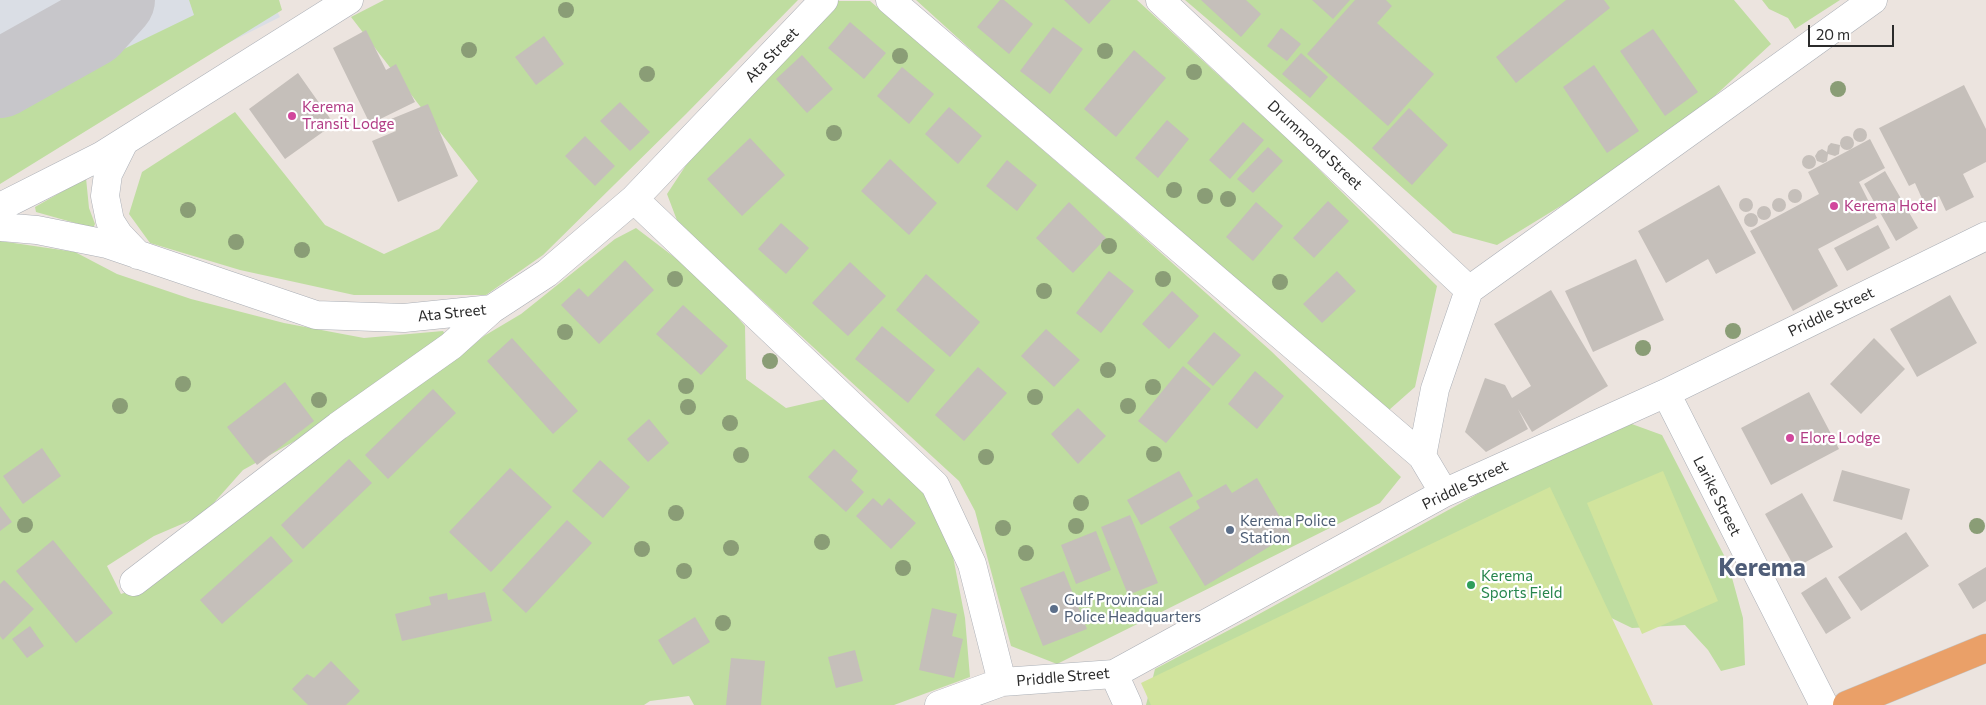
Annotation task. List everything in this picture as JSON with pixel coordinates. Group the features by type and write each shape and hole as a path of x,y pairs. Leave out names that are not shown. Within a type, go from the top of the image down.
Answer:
{"highway":[{"path":"1846,705 1986,648"}],"street":[{"path":"0,207 101,156 349,0"},
{"name":"Ata Street","path":"0,227 37,230 107,244 316,316 404,318 492,309 547,273 634,199 824,0"},
{"path":"890,0 1422,456 1444,493"},
{"name":"Drummond Street","path":"1160,0 1469,290"},
{"path":"1422,456 1435,389 1469,290 1873,0"},
{"path":"125,141 108,174 105,196 110,221 119,235 140,256"},
{"path":"634,199 935,485 972,564 1002,682"},
{"name":"Priddle Street","path":"940,705 1002,682 1114,674 1444,493 1666,393 1986,236"},
{"path":"134,582 338,426 451,346 492,309"},
{"name":"Larike Street","path":"1666,393 1824,705"},
{"path":"1114,674 1128,705"}],"shaded area":[{"path":"0,0 271,0 280,17 0,157"}],"green space":[{"path":"189,0 279,0 282,10 0,184 0,109 194,15"},
{"path":"384,0 798,0 543,255 486,295 354,295 240,270 150,243 129,214 142,172 235,112 325,225 384,254 439,229 478,181 351,17"},
{"path":"916,0 1137,0 1290,141 1437,286 1415,387 1389,410 1033,106"},
{"path":"1185,0 1734,0 1771,44 1693,116 1595,185 1497,245 1453,233 1349,140"},
{"path":"1762,0 1840,0 1795,29 1788,18 1769,9"},
{"path":"835,1 870,1 1124,220 1271,351 1401,477 1380,503 1057,664 1011,646 975,511 959,481 678,223 667,194 702,141"},
{"path":"86,178 89,208 95,224 93,228 36,212 35,207"},
{"path":"636,228 707,282 745,326 746,379 786,408 825,399 911,473 949,536 965,618 970,677 894,705 694,705 689,696 650,701 644,705 0,705 0,241 75,252 117,274 191,299 284,323 364,338 443,331 446,336 311,432 243,470 203,515 154,536 107,566 121,594 158,581 207,540 306,465 460,356 484,336 521,314 615,239"},
{"path":"1629,423 1662,435 1728,563 1743,618 1745,665 1721,671 1708,650 1685,625 1632,628 1560,593 1231,705 1146,705 1155,669 1492,486"},
{"path":"1663,471 1718,601 1642,634 1587,503"},
{"name":"Kerema Sports Field","path":"1550,487 1653,705 1151,705 1141,683"}],"building":[{"path":"1000,0 1004,0 1033,24 1009,54 977,27"},
{"path":"1064,0 1111,0 1089,24"},
{"path":"1201,0 1246,0 1261,14 1241,37"},
{"path":"1312,0 1350,0 1333,19"},
{"path":"1355,0 1386,0 1392,6 1377,23 1434,74 1388,126 1307,54"},
{"path":"1566,0 1604,0 1610,8 1516,83 1496,57"},
{"path":"850,22 886,53 864,79 828,48"},
{"path":"1053,27 1083,49 1050,94 1020,71"},
{"path":"1281,28 1301,44 1287,61 1267,46"},
{"path":"1653,29 1698,92 1665,116 1620,51"},
{"path":"366,30 386,70 396,64 415,102 370,124 333,48"},
{"path":"544,36 564,64 536,85 515,57"},
{"path":"1134,50 1166,78 1116,137 1084,109"},
{"path":"1301,53 1328,77 1310,98 1282,74"},
{"path":"802,55 833,89 807,113 776,79"},
{"path":"1594,65 1639,131 1607,153 1563,87"},
{"path":"902,67 934,94 909,124 877,96"},
{"name":"Kerema Transit Lodge","path":"298,73 334,124 285,159 249,109"},
{"path":"1964,85 1986,129 1986,162 1963,174 1974,197 1946,211 1939,196 1924,203 1915,183 1909,186 1879,128"},
{"path":"620,102 650,132 630,151 600,121"},
{"path":"428,104 458,176 398,202 372,141 396,131 391,119"},
{"path":"949,107 982,136 958,164 925,134"},
{"path":"1409,108 1448,145 1412,185 1372,148"},
{"path":"1167,120 1189,139 1158,178 1135,158"},
{"path":"1243,122 1264,140 1230,179 1209,160"},
{"path":"1860,128 1865,130 1867,135 1865,140 1860,142 1855,140 1853,135 1855,130"},
{"path":"585,136 615,166 595,186 565,156"},
{"path":"1847,136 1852,138 1854,143 1852,148 1847,150 1842,148 1840,143 1842,138"},
{"path":"750,138 785,175 742,216 707,179"},
{"name":"Kerema Hotel","path":"1870,139 1885,168 1859,182 1877,218 1818,249 1838,286 1793,311 1750,231 1819,194 1808,172"},
{"path":"1831,143 1840,145 1839,154 1835,156 1828,154 1827,161 1823,163 1817,161 1815,156 1818,151 1822,149 1827,152 1828,146"},
{"path":"1268,147 1283,161 1253,193 1237,179"},
{"path":"1809,155 1814,157 1816,162 1814,167 1809,169 1804,167 1802,162 1804,157"},
{"path":"890,159 937,203 909,235 861,191"},
{"path":"1007,160 1037,185 1017,211 986,186"},
{"path":"1885,171 1918,228 1896,241 1864,184"},
{"path":"1719,185 1756,253 1716,274 1708,259 1666,283 1638,231"},
{"path":"1795,189 1800,191 1802,196 1800,201 1795,203 1790,201 1788,196 1790,191"},
{"path":"1746,198 1751,200 1753,205 1751,210 1746,212 1741,210 1739,205 1741,200"},
{"path":"1779,198 1784,200 1786,205 1784,210 1779,212 1774,210 1772,205 1774,200"},
{"path":"1328,201 1349,221 1314,258 1293,238"},
{"path":"1069,202 1106,238 1073,273 1036,238"},
{"path":"1256,202 1283,226 1253,261 1226,237"},
{"path":"1764,206 1769,208 1771,213 1769,218 1764,220 1759,218 1757,213 1759,208"},
{"path":"1751,213 1756,215 1758,220 1756,225 1751,227 1746,225 1744,220 1746,215"},
{"path":"781,223 809,248 786,274 758,249"},
{"path":"1878,225 1890,248 1847,271 1834,248"},
{"path":"1636,259 1664,320 1593,352 1565,291"},
{"path":"625,260 654,290 599,344 561,305 579,288 588,297"},
{"path":"850,262 886,296 848,336 812,303"},
{"path":"1109,271 1134,291 1101,333 1076,313"},
{"path":"1337,271 1356,291 1322,323 1303,304"},
{"path":"926,274 980,322 950,357 896,310"},
{"path":"1551,290 1608,386 1532,432 1518,409 1528,429 1486,452 1465,432 1485,378 1505,385 1512,398 1531,386 1494,324"},
{"path":"1172,291 1199,316 1169,349 1142,324"},
{"path":"1950,295 1977,343 1917,377 1890,329"},
{"path":"683,305 728,346 701,375 656,334"},
{"path":"882,326 935,370 908,403 855,359"},
{"path":"1046,329 1080,360 1054,387 1021,356"},
{"path":"1214,332 1241,355 1213,386 1187,363"},
{"path":"512,338 578,411 553,434 487,361"},
{"path":"1874,338 1905,369 1861,414 1830,384"},
{"path":"1183,366 1211,389 1166,443 1138,421"},
{"path":"978,367 1007,393 964,441 935,415"},
{"path":"1255,371 1284,396 1257,429 1228,404"},
{"path":"285,382 314,421 257,465 227,427"},
{"path":"433,389 456,413 388,479 365,455"},
{"name":"Elore Lodge","path":"1809,392 1839,449 1771,485 1741,428"},
{"path":"1078,408 1106,436 1078,464 1051,434"},
{"path":"649,419 669,443 648,462 627,439"},
{"path":"42,448 61,476 23,504 3,476"},
{"path":"834,449 858,471 851,480 864,492 846,512 808,477"},
{"path":"349,459 372,483 303,549 281,525"},
{"path":"600,460 630,487 603,518 572,491"},
{"path":"510,468 552,507 491,572 449,532"},
{"path":"1842,470 1910,489 1902,520 1833,501"},
{"path":"1179,471 1193,496 1141,525 1127,500"},
{"name":"Kerema Police Station","path":"1257,478 1290,534 1205,586 1169,527 1200,508 1196,501 1226,484 1232,493"},
{"path":"1802,493 1833,547 1795,568 1765,514"},
{"path":"873,498 882,506 889,498 916,523 891,549 856,516"},
{"path":"0,506 12,522 0,531"},
{"path":"1130,515 1158,583 1128,595 1101,527"},
{"path":"567,520 592,543 526,613 502,590"},
{"path":"1096,531 1111,570 1076,584 1061,545"},
{"path":"1906,532 1929,566 1861,611 1838,577"},
{"path":"271,536 293,561 222,624 200,600"},
{"path":"53,540 113,613 76,643 16,571"},
{"path":"1986,567 1986,601 1973,609 1958,584"},
{"path":"1064,571 1087,629 1043,646 1020,588"},
{"path":"1826,577 1851,618 1826,634 1801,593"},
{"path":"4,580 34,609 3,640 0,636 0,584"},
{"path":"485,592 492,621 402,641 395,614 431,605 429,597 447,593 448,600"},
{"path":"932,608 957,614 952,636 963,639 954,678 919,670"},
{"path":"695,617 710,642 673,665 658,640"},
{"path":"30,626 44,646 27,658 12,639"},
{"path":"855,650 863,681 836,688 828,657"},
{"path":"731,658 765,661 761,705 726,705"},
{"path":"331,661 360,691 346,705 308,705 292,689 307,674 314,678"}],"taxiway":[{"path":"0,79 91,28 116,0"}],"place":[{"name":"Kerema Transit Lodge","path":"292,116"},
{"name":"Kerema Hotel","path":"1834,206"},
{"name":"Elore Lodge","path":"1790,438"},
{"name":"Kerema Police Station","path":"1230,530"},
{"name":"Kerema Sports Field","path":"1471,585"},
{"name":"Gulf Provincial Police Headquarters","path":"1054,609"}],"district":[{"name":"Kerema","path":"1762,568"}]}
